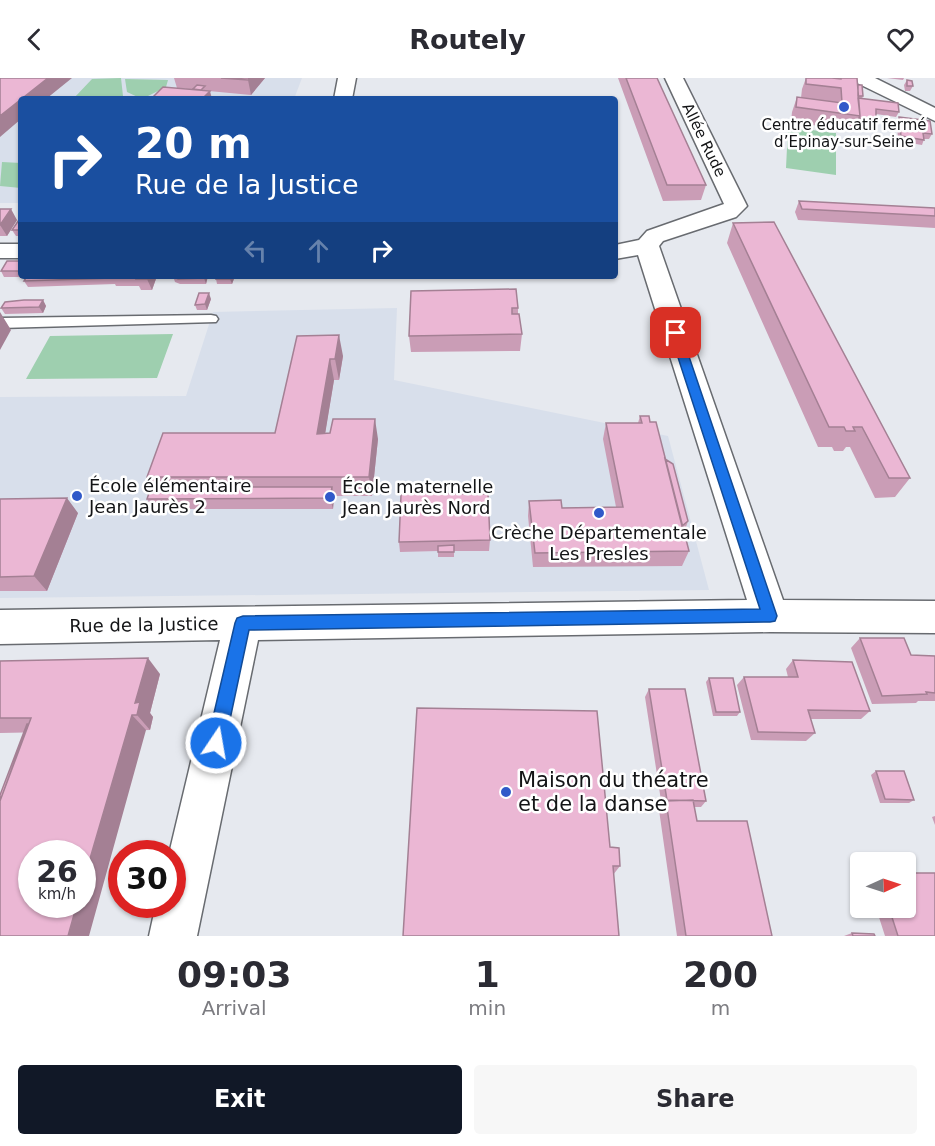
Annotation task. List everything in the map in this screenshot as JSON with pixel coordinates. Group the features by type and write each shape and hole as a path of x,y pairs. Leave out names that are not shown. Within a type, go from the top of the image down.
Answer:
{"street":[{"path":"344,96 347,78"},
{"name":"Allée Rude","path":"647,246 655,236 734,210 735,203 674,78"},
{"path":"861,78 935,115"},
{"path":"618,251 647,246 770,616"},
{"path":"0,252 18,251"},
{"name":"Rue de la Justice","path":"0,627 770,616 935,617"},
{"path":"173,936 243,623"}],"lane":[{"path":"0,323 211,319"}],"shaded area":[{"path":"0,78 302,78 295,96 18,96 18,203 0,203"},
{"path":"397,308 394,380 668,436 709,590 0,598 0,397 186,396 213,312"}],"green space":[{"path":"121,78 123,96 76,96 92,79"},
{"path":"125,79 168,80 166,87 148,96 136,96 127,92"},
{"path":"788,127 836,133 836,175 786,168"},
{"path":"2,162 18,163 18,188 0,186"},
{"path":"173,334 157,378 26,379 50,336"}],"building":[{"path":"0,78 48,78 25,96 18,96 18,102 0,116"},
{"path":"221,78 250,78 248,80"},
{"path":"626,78 657,78 706,185 667,185"},
{"path":"806,78 857,78 860,116 796,107 797,97 842,103 841,88 806,84"},
{"path":"907,80 912,81 913,86 907,86"},
{"path":"197,85 205,86 201,90 193,89"},
{"path":"858,85 862,85 863,96 858,96"},
{"path":"163,87 210,91 205,96 154,96"},
{"path":"858,98 898,103 899,112 876,109 876,120 859,118"},
{"path":"899,117 930,121 932,134 923,133 924,140 901,136"},
{"path":"799,201 935,208 935,216 802,209"},
{"path":"0,209 11,209 0,225"},
{"path":"18,221 18,230 12,230"},
{"path":"774,222 910,478 889,478 862,427 853,427 855,431 846,431 844,427 829,427 733,223"},
{"path":"7,261 18,261 18,271 1,271"},
{"path":"25,279 83,279 24,281"},
{"path":"516,289 518,308 512,308 512,314 519,314 522,334 409,336 411,291"},
{"path":"199,293 209,293 205,304 195,305"},
{"path":"43,300 39,307 1,308 5,302"},
{"path":"339,335 335,359 330,359 317,434 330,433 333,419 375,419 369,477 147,477 163,433 275,433 297,336"},
{"path":"640,416 649,416 650,422 656,422 689,551 535,553 529,501 561,500 562,508 623,507 606,423 642,423"},
{"path":"665,459 673,464 688,521 682,526"},
{"path":"151,487 332,487 330,498 147,499"},
{"path":"403,493 488,494 490,540 399,542 401,495"},
{"path":"67,498 34,576 0,577 0,499"},
{"path":"454,545 454,552 438,552 438,546"},
{"path":"860,638 904,638 911,655 935,656 935,693 882,696"},
{"path":"148,658 135,703 140,702 137,715 132,715 95,840 18,840 18,918 73,918 68,936 0,936 0,801 31,718 0,718 0,661"},
{"path":"793,660 852,662 870,711 808,710 815,733 758,732 744,677 798,677"},
{"path":"709,678 733,678 740,712 716,712"},
{"path":"649,689 685,689 706,801 667,800"},
{"name":"Maison du théatre et de la danse","path":"417,708 597,711 610,847 619,848 620,866 613,866 619,936 403,936"},
{"path":"28,724 0,801 0,795"},
{"path":"876,771 904,771 914,800 885,799"},
{"path":"693,800 697,821 747,821 772,936 686,936 666,801"},
{"path":"916,873 935,873 935,936 898,936 892,918 916,918"},
{"path":"852,933 874,934 875,936 853,936"}],"place":[{"name":"Centre éducatif fermé d’Epinay-sur-Seine","path":"844,107"},
{"name":"École élémentaire Jean Jaurès 2","path":"77,496"},
{"name":"École maternelle Jean Jaurès Nord","path":"330,497"},
{"name":"Crèche Départementale Les Presles","path":"599,513"},
{"name":"Maison du théatre et de la danse","path":"506,792"}],"route":[{"path":"216,743 243,623 770,616 676,333"}]}
